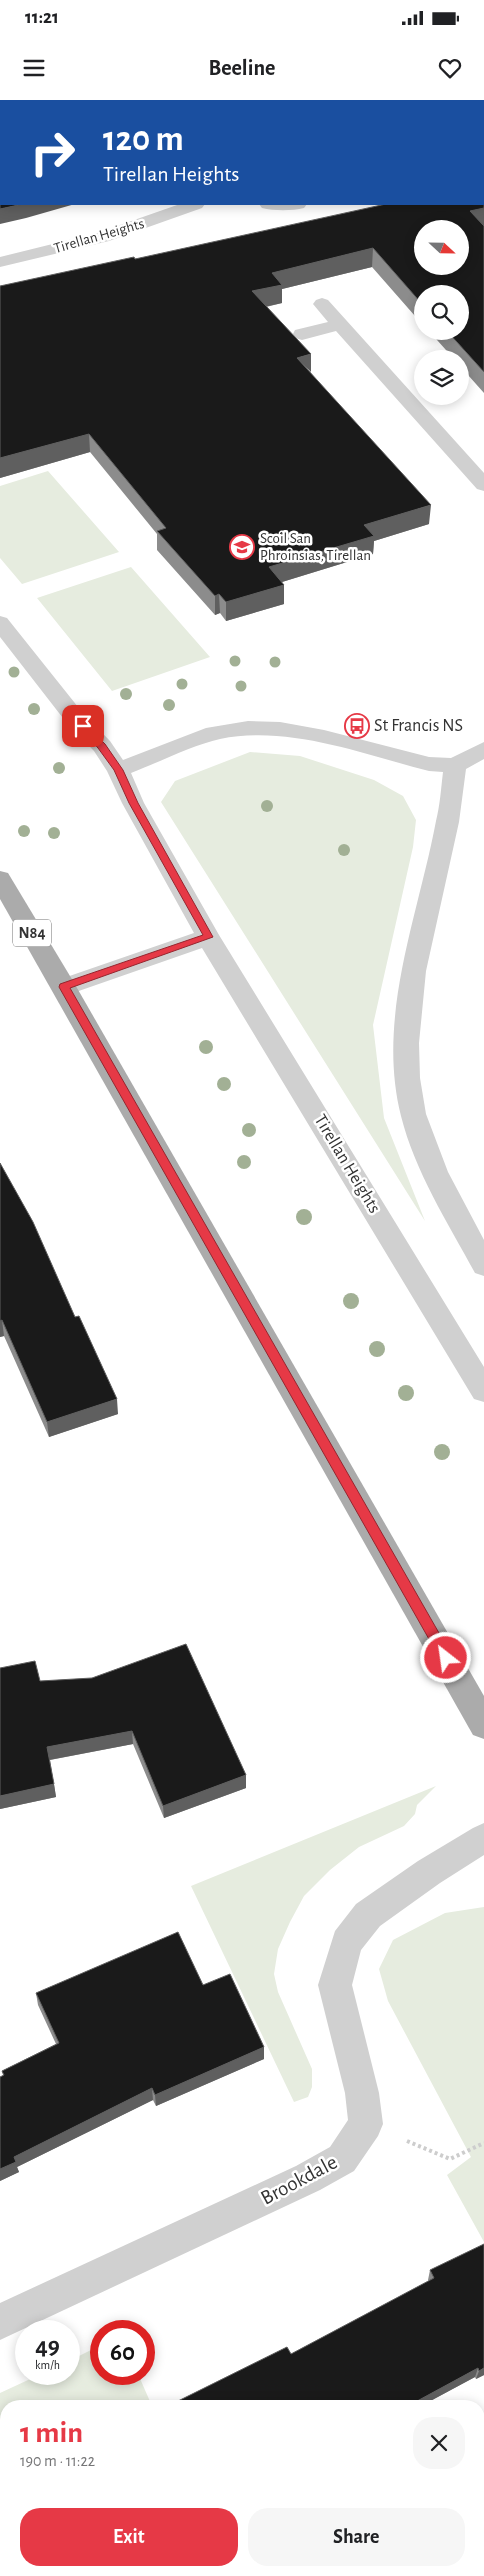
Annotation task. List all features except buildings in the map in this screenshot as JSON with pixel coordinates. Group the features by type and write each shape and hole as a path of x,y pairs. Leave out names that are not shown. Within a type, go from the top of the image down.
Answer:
{"main road":[{"name":"N84","path":"0,880 64,987 484,1725"}],"street":[{"name":"Tirellan Heights","path":"0,262 103,237 193,205"},
{"path":"322,304 484,485"},
{"path":"302,334 340,324"},
{"name":"Tirellan Heights","path":"0,623 74,716 102,746 118,770 133,803 208,937 484,1391"},
{"path":"118,770 214,733 248,728 302,733 429,764 455,766 484,748"},
{"path":"455,766 447,827 409,998 406,1035 407,1075 414,1115 426,1152 484,1266"},
{"path":"64,987 208,937"},
{"path":"366,2124 362,2093 335,1985 347,1942 368,1915 429,1872 484,1838"},
{"name":"Brookdale","path":"0,2322 308,2178 342,2159 366,2124"}],"path":[{"path":"366,2124 450,2159 484,2143"}],"shaded area":[{"path":"48,471 119,552 22,584 0,558 0,486"},
{"path":"131,567 210,657 112,691 37,598"},
{"path":"250,752 300,756 374,780 403,796 416,820 413,847 373,1025 384,1118 425,1221 161,802 175,781"},
{"path":"436,1786 417,1805 415,1814 404,1826 359,1847 330,1870 304,1896 290,1922 278,1949 274,1974 278,1992 312,2069 312,2087 308,2097 294,2102 191,1886"},
{"path":"484,1907 484,2242 447,2175 471,2157 388,2001 379,1969 393,1940 445,1913"},
{"path":"90,2350 90,2385 143,2385 149,2400 0,2400 0,2393 17,2385 80,2385 80,2356"}],"place":[{"name":"Scoil San Phroinsias, Tirellan","path":"242,547"},
{"name":"St Francis NS","path":"357,726"}],"route":[{"path":"83,726 102,746 118,770 133,803 208,937 64,987 446,1658"}]}
